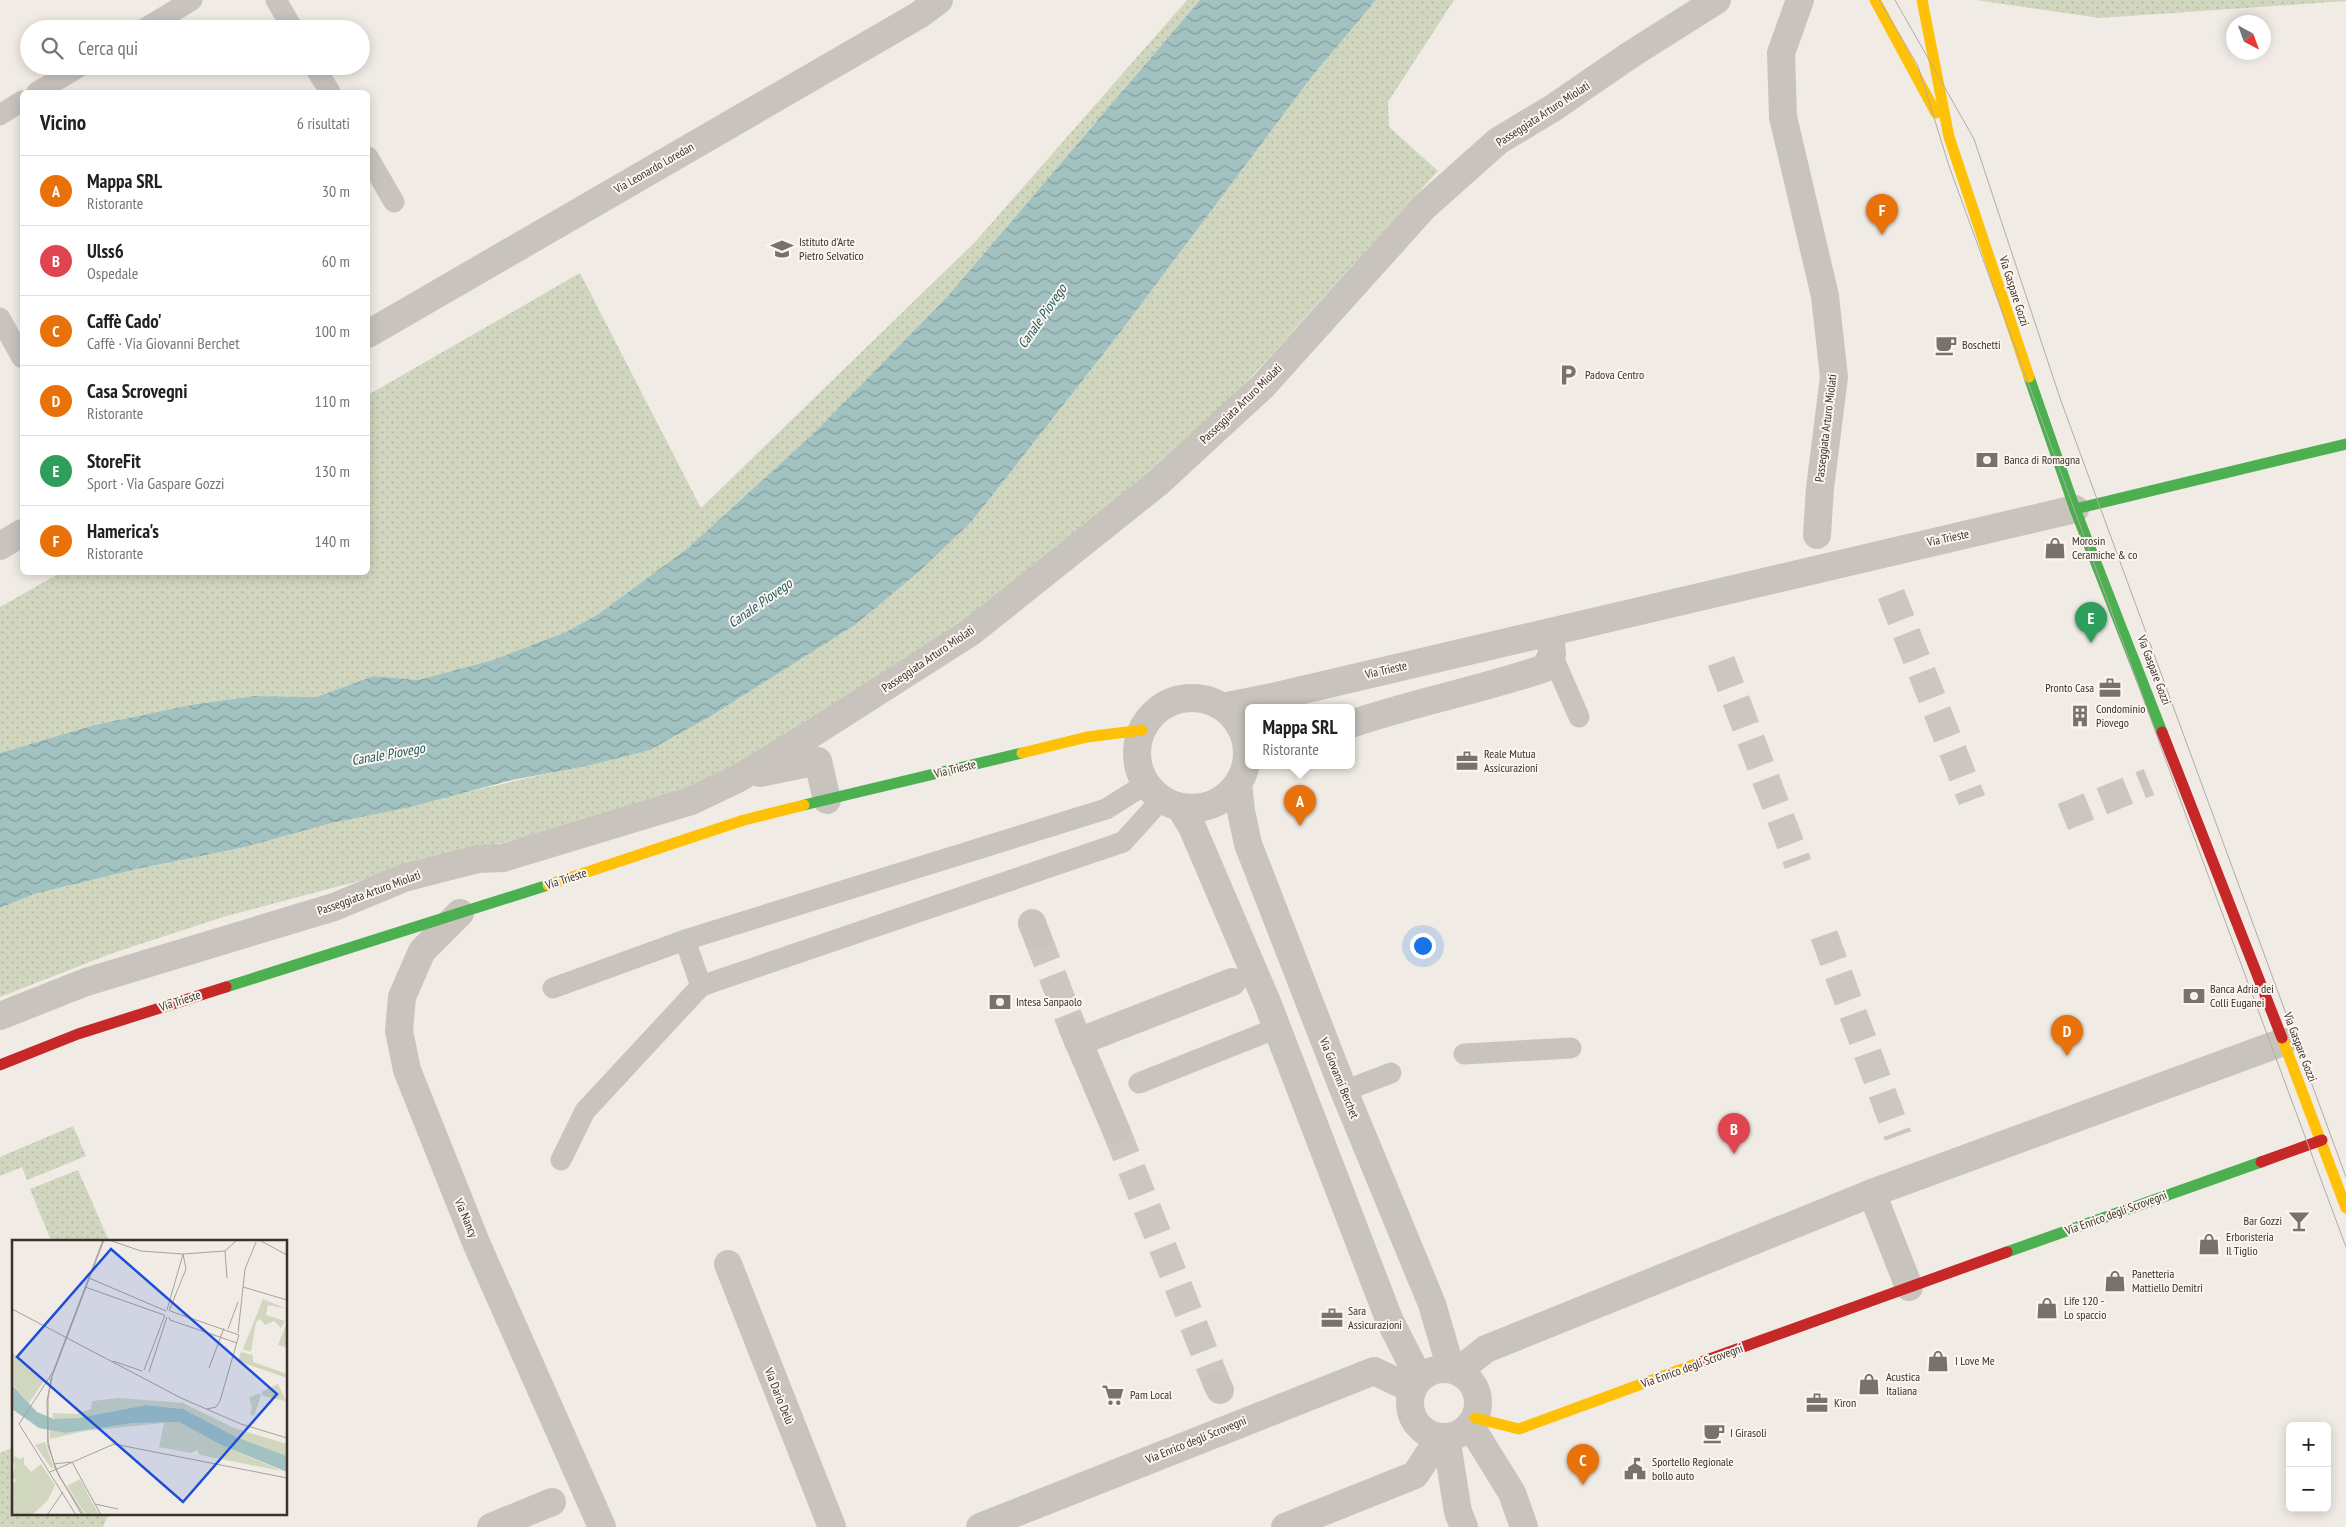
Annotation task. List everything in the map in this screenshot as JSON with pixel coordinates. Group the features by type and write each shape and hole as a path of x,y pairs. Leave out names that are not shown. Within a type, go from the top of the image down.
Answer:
{"street":[{"name":"Via Leonardo Loredan","path":"370,333 919,15 939,0"},
{"name":"Passeggiata Arturo Miolati","path":"0,1016 86,982 334,907 404,878 478,859 502,858 690,802 739,778 971,632 1072,553 1159,482 1263,386 1424,207 1498,141 1553,108 1630,55 1717,0"},
{"name":"Passeggiata Arturo Miolati","path":"1800,0 1781,53 1783,117 1825,296 1834,377 1820,488 1817,535"},
{"name":"Via Gaspare Gozzi","path":"1875,0 1949,136"},
{"name":"Via Gaspare Gozzi","path":"1922,0 1949,136 2015,337 2075,509 2322,1140 2345,1205"},
{"name":"Via Trieste","path":"1222,707 1551,643 2075,509 2346,444"},
{"path":"0,546 20,534"},
{"path":"1355,723 1393,709 1513,679 1545,668 1551,643"},
{"path":"1162,797 1191,808 1213,804 1223,799 1244,769 1244,737 1231,715 1222,707 1207,700 1192,698 1176,700 1162,707 1150,717 1137,743 1136,758 1139,771 1162,797 1192,827 1277,1028 1389,1319 1416,1384"},
{"name":"Via Trieste","path":"0,1065 78,1034 460,913 744,820 1087,736 1142,730"},
{"name":"Passeggiata Arturo Miolati","path":"739,778 818,761 827,800"},
{"name":"Via Giovanni Berchet","path":"1244,769 1241,811 1248,844 1344,1091 1432,1304 1454,1370"},
{"name":"Via Nancy","path":"460,913 422,951 402,998 400,1031 407,1070 477,1245 602,1527"},
{"path":"1114,1126 1076,1036 1232,982"},
{"path":"1454,1370 1486,1349 1872,1193 2283,1042"},
{"name":"Via Enrico degli Scrovegni","path":"1472,1421 1519,1429 1909,1287 2322,1140"},
{"path":"1872,1193 1909,1287"},
{"name":"Via Dario Delù","path":"728,1264 832,1527"},
{"path":"1439,1368 1454,1370 1467,1378 1474,1386 1478,1396 1472,1421 1464,1431 1443,1437 1428,1434 1417,1426 1411,1414 1409,1402 1416,1384 1429,1372 1439,1368"},
{"name":"Via Enrico degli Scrovegni","path":"980,1527 1374,1371 1416,1384"},
{"path":"1472,1421 1512,1494 1524,1527"},
{"path":"1284,1527 1415,1475 1443,1437"},
{"path":"1443,1437 1458,1512 1464,1527"},
{"path":"491,1527 552,1502"}],"lane":[{"path":"159,20 192,0"},
{"path":"276,0 287,20"},
{"path":"41,90 66,75"},
{"path":"320,75 329,90"},
{"path":"0,115 20,103"},
{"path":"370,160 394,202"},
{"path":"0,318 20,354"},
{"path":"1551,643 1579,717"},
{"path":"553,988 685,940 1106,809 1162,797"},
{"path":"560,1160 585,1111 701,986 1122,842 1162,797"},
{"path":"685,940 701,986"},
{"path":"1139,1083 1277,1028"},
{"path":"1464,1054 1571,1048"},
{"path":"1344,1091 1391,1073"}],"green space":[{"path":"1187,0 1200,0 947,297 815,432 688,548 597,615 566,632 493,660 418,680 374,676 316,697 254,696 196,704 94,725 0,753 0,607 56,575 370,575 370,394 580,273 701,508 976,241"},
{"path":"1376,0 1454,0 1388,102 1389,127 1438,171 1242,387 1163,461 962,623 851,695 688,794 223,917 110,954 0,997 0,908 34,894 137,869 241,848 332,823 650,750 711,716 855,625 920,571 973,520 1115,339 1313,75"},
{"path":"1976,0 2346,0 2346,1 2100,18"},
{"path":"73,1126 86,1156 27,1180 22,1167 0,1176 0,1157"},
{"path":"78,1170 109,1240 51,1240 30,1189"},
{"path":"12,1448 12,1514 109,1514 103,1527 0,1527 0,1453"}],"water":[{"name":"Canale Piovego","path":"1200,0 1376,0 1313,75 1115,339 973,520 920,571 855,625 711,716 650,750 586,766 512,780 410,807 332,823 241,848 137,869 34,894 0,908 0,753 94,725 196,704 254,696 316,697 374,676 418,680 493,660 566,632 597,615 688,548 815,432 947,297"}],"tunnel":[{"path":"1891,594 1972,800"},
{"path":"1721,661 1798,864"},
{"path":"2063,817 2149,782"},
{"path":"1824,935 1898,1136"},
{"path":"1037,936 1073,1029"},
{"path":"1116,1130 1217,1384"}],"tram line":[{"path":"1879,0 1918,66 1949,166 2346,1247"},
{"path":"1895,0 1974,139 2061,401 2346,1177"}],"traffic: fast":[{"path":"2029,377 2075,509 2162,732"},
{"path":"2075,509 2346,444"},
{"path":"804,805 1022,753"},
{"path":"226,987 548,885"},
{"path":"2007,1252 2261,1162"}],"traffic: slow":[{"path":"1875,0 1936,113"},
{"path":"1922,0 1949,137 2029,377"},
{"path":"1022,753 1087,737 1142,730"},
{"path":"548,885 744,820 804,805"},
{"path":"2282,1038 2346,1208"},
{"path":"1475,1418 1519,1429 1704,1361"}],"traffic: jam":[{"path":"2162,732 2282,1038"},
{"path":"0,1065 78,1034 226,987"},
{"path":"2261,1162 2322,1140"},
{"path":"1704,1361 2007,1252"}],"place":[{"name":"Hamerica's","path":"1882,235"},
{"name":"Istituto d'Arte Pietro Selvatico","path":"782,249"},
{"name":"Boschetti","path":"1946,345"},
{"name":"Padova Centro","path":"1568,375"},
{"name":"Banca di Romagna","path":"1987,460"},
{"name":"Morosin Ceramiche & co","path":"2055,548"},
{"name":"StoreFit","path":"2091,643"},
{"name":"Pronto Casa","path":"2110,688"},
{"name":"Condominio Piovego","path":"2080,716"},
{"name":"Reale Mutua Assicurazioni","path":"1467,761"},
{"name":"Mappa SRL","path":"1300,826"},
{"name":"Banca Adria dei Colli Euganei","path":"2194,996"},
{"name":"Intesa Sanpaolo","path":"1000,1002"},
{"name":"Casa Scrovegni","path":"2067,1056"},
{"name":"Ulss6","path":"1734,1154"},
{"name":"Bar Gozzi","path":"2299,1221"},
{"name":"Erboristeria Il Tiglio","path":"2209,1244"},
{"name":"Panetteria Mattiello Demitri","path":"2115,1281"},
{"name":"Life 120 - Lo spaccio","path":"2047,1308"},
{"name":"Sara Assicurazioni","path":"1332,1318"},
{"name":"I Love Me","path":"1938,1361"},
{"name":"Acustica Italiana","path":"1869,1384"},
{"name":"Pam Local","path":"1113,1395"},
{"name":"Kìron","path":"1817,1403"},
{"name":"I Girasoli","path":"1714,1433"},
{"name":"Sportello Regionale bollo auto","path":"1635,1469"},
{"name":"Caffè Cado'","path":"1583,1485"}]}
